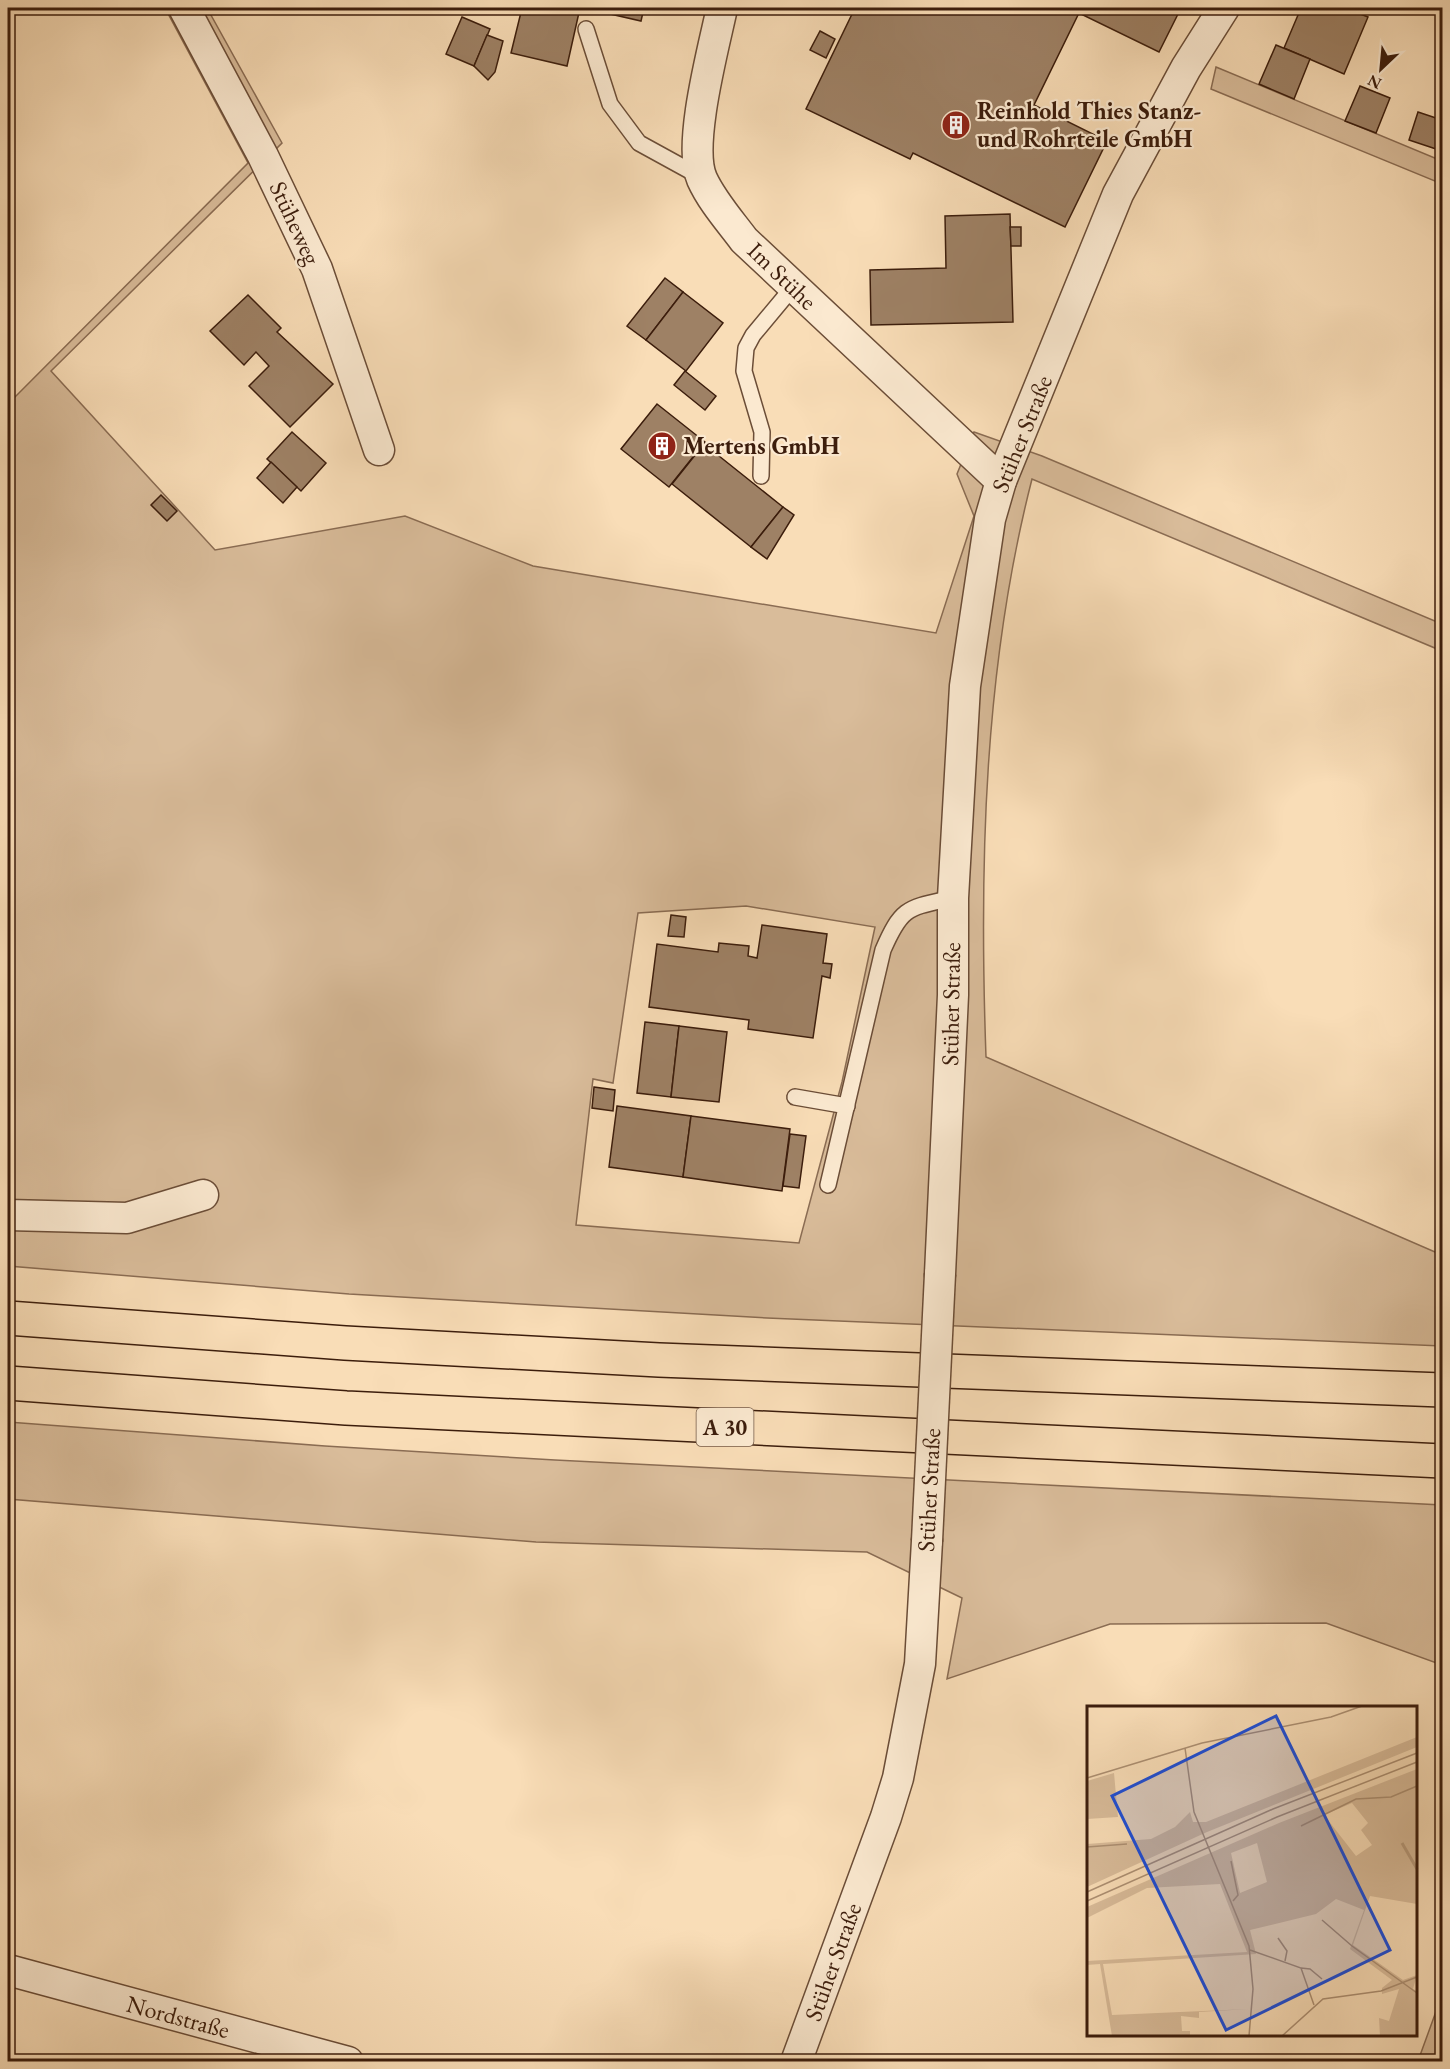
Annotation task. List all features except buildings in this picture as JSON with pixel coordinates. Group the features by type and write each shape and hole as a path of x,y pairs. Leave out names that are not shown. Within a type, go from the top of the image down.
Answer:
{"highway":[{"path":"8,1318 357,1344 670,1360 1443,1390"},
{"name":"A 30","path":"8,1383 346,1408 1443,1461"}],"street":[{"name":"Stüheweg","path":"184,8 263,156 317,269 379,450"},
{"name":"Im Stühe","path":"722,8 697,140 701,177 744,240 1001,481"},
{"name":"Stüher Straße","path":"796,2061 886,1817 898,1778 920,1664 953,995 953,898 965,686 990,519 1001,481 1118,194 1186,68 1224,8"},
{"path":"8,1215 127,1218 203,1195"},
{"name":"Nordstraße","path":"8,1970 348,2061"}],"lane":[{"path":"586,29 610,104 639,143 701,177"},
{"path":"762,476 762,432 744,371 746,348 753,335 793,288"},
{"path":"828,1185 883,950 895,922 911,907 953,898"},
{"path":"795,1097 847,1106"}],"shaded area":[{"path":"165,8 207,8 282,143 51,371 215,550 405,516 533,566 936,633 974,516 957,474 974,432 1042,456 1442,624 1442,651 1032,479 1016,550 995,693 988,766 983,912 986,1057 1442,1255 1442,1346 767,1318 349,1294 8,1266 8,404 248,163","holes":["746,906 875,927 842,1082 799,1243 576,1225 593,1079 613,1083 638,913"]},
{"path":"1216,67 1442,161 1442,184 1211,89"},
{"path":"8,1422 325,1446 555,1460 1442,1505 1442,1665 1326,1623 1110,1624 947,1679 962,1598 867,1552 536,1542 8,1499"},
{"path":"1442,1995 1442,2061 1418,2061"}],"place":[{"name":"Reinhold Thies Stanz- und Rohrteile GmbH","path":"956,125"},
{"name":"Mertens GmbH","path":"662,446"}]}
